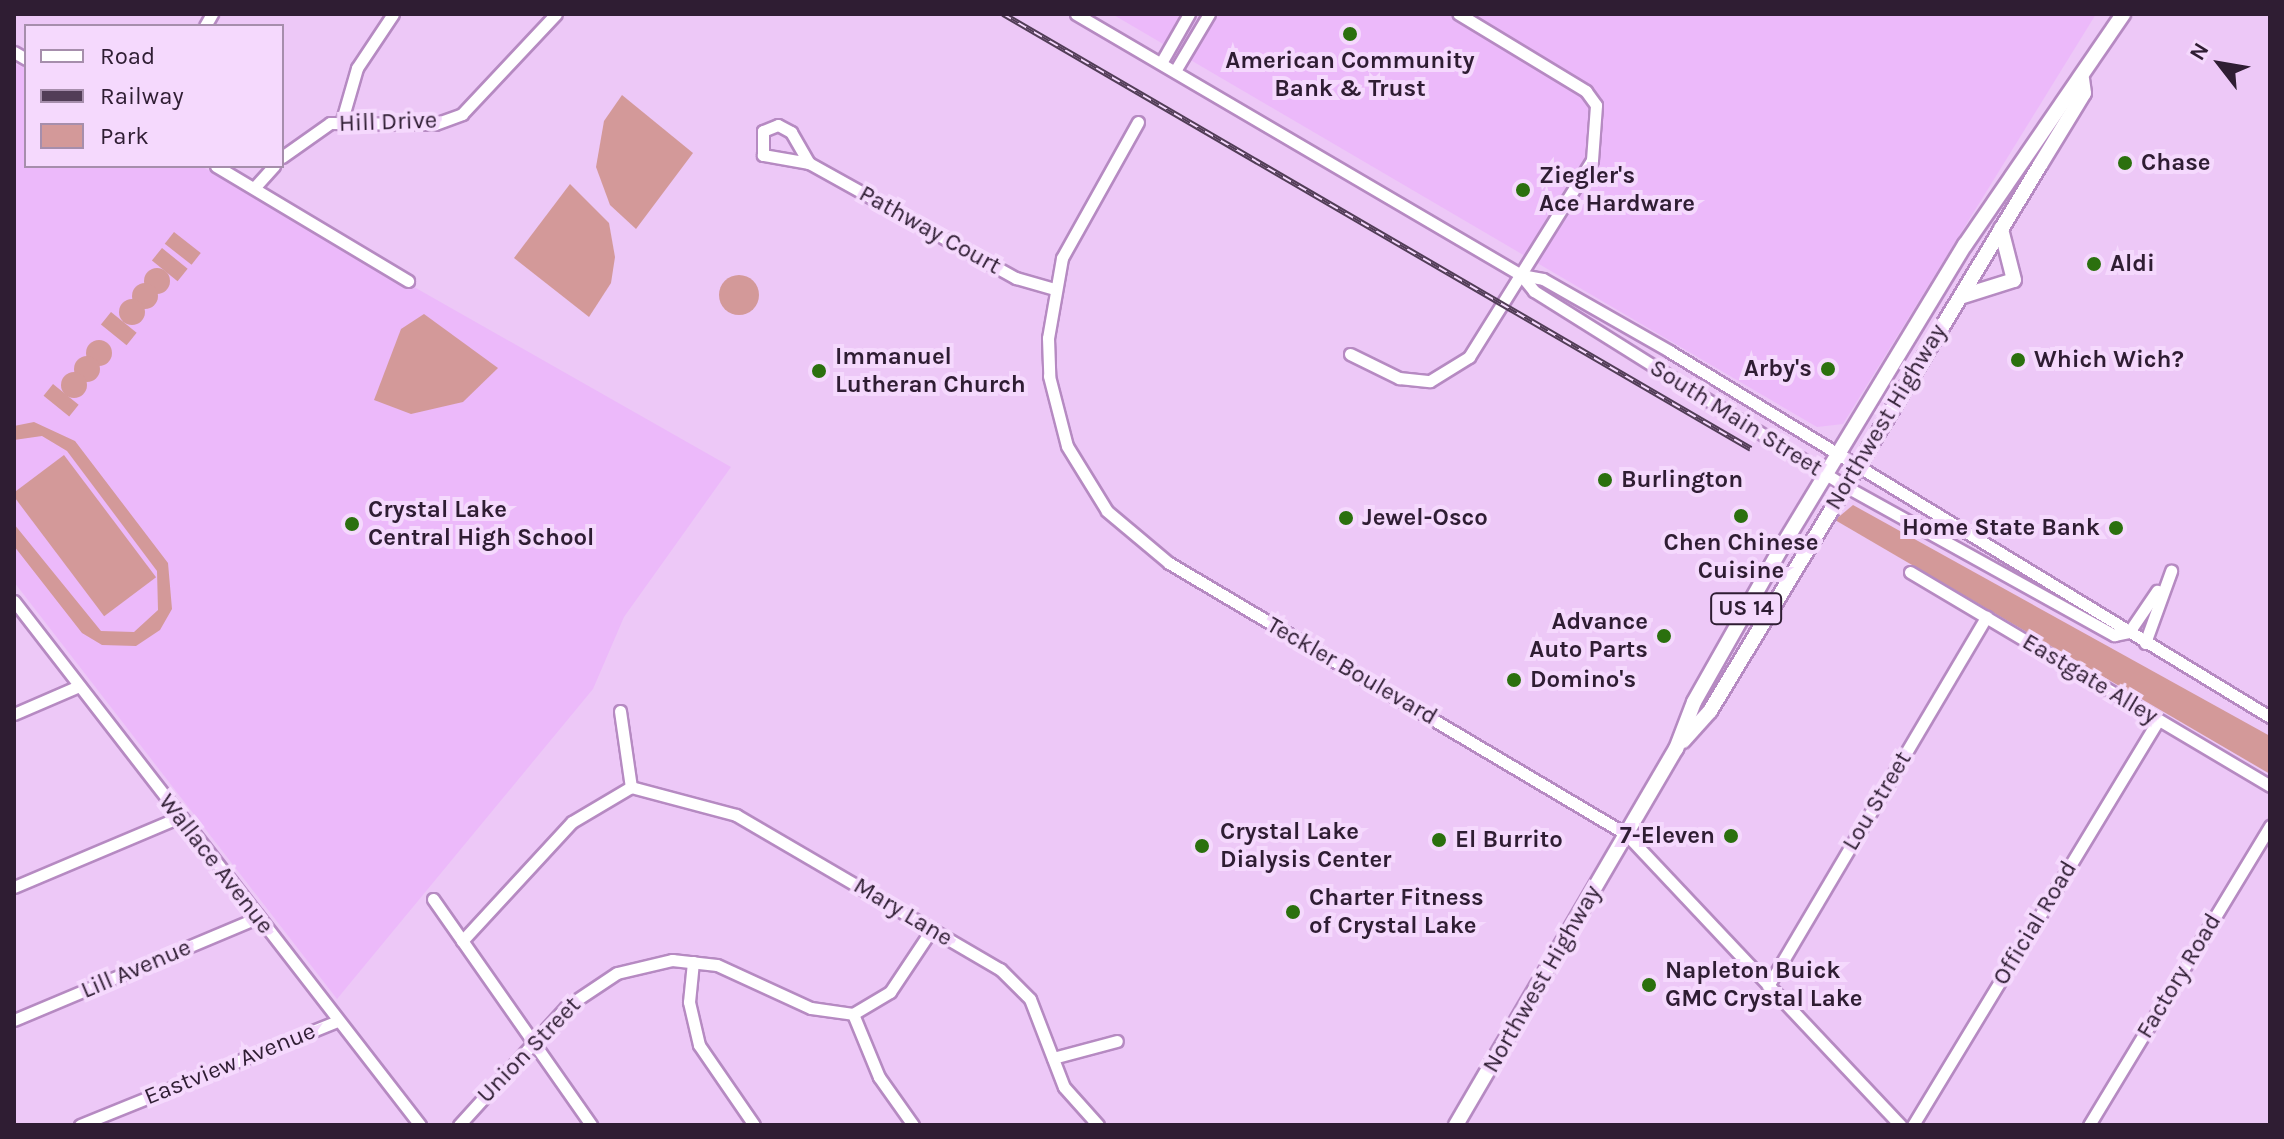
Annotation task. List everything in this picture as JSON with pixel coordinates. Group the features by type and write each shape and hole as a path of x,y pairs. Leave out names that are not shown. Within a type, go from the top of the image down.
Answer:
{"main road":[{"name":"Northwest Highway","path":"1456,1125 1676,749 1694,702 1839,454 2067,87 2082,79 2123,14"},
{"name":"Northwest Highway","path":"1676,749 1710,711 2084,93 2082,79"},
{"path":"1954,304 1971,288 2014,280 2001,229"}],"street":[{"path":"342,120 357,68 393,14"},
{"name":"Hill Drive","path":"284,155 314,131 342,120 435,124 462,114 556,14"},
{"name":"South Main Street","path":"1076,14 1521,275 1543,279 2123,621 2129,632 2145,643 2270,717"},
{"path":"1161,63 1189,14"},
{"path":"1175,71 1209,14"},
{"path":"1350,354 1399,378 1430,381 1469,357 1587,171 1596,105 1582,86 1459,14"},
{"name":"Teckler Boulevard","path":"1138,122 1087,206 1054,289 1049,376 1067,446 1083,480 1134,538 1626,834 1900,1125"},
{"name":"Pathway Court","path":"809,163 791,132 778,125 763,131 763,155 809,163 1016,278 1054,289"},
{"path":"219,168 408,281"},
{"path":"254,188 272,168"},
{"name":"South Main Street","path":"1521,275 1534,291 1845,486 2114,635 2129,632"},
{"path":"2129,632 2171,571 2145,643"},
{"name":"Eastgate Alley","path":"1910,572 2270,786"},
{"name":"Wallace Avenue","path":"14,601 420,1125"},
{"name":"Lou Street","path":"1768,986 1986,617"},
{"path":"14,714 79,686"},
{"path":"462,941 572,822 631,787 620,711"},
{"name":"Official Road","path":"1913,1125 2158,720"},
{"name":"Mary Lane","path":"631,787 736,815 1000,969 1030,999 1053,1058 1077,1106 1098,1125"},
{"path":"14,887 180,817"},
{"name":"Factory Road","path":"2089,1125 2270,826"},
{"path":"433,899 591,1125"},
{"name":"Lill Avenue","path":"14,1020 257,918"},
{"path":"913,1125 879,1077 853,1014 890,992 932,929"},
{"name":"Union Street","path":"459,1125 566,1007 617,973 649,962 693,962 740,973 811,1008 853,1014"},
{"path":"693,962 689,1002 699,1045 754,1125"},
{"name":"Eastview Avenue","path":"80,1125 337,1021"},
{"path":"1053,1058 1117,1041"}],"shaded area":[{"path":"1112,14 2096,14 1843,424 1817,427"},
{"name":"Crystal Lake Central High School","path":"14,63 24,68 24,168 205,168 731,467 624,617 593,689 337,999 14,582"}],"green space":[{"path":"622,95 693,153 636,229 610,205 596,167 604,121"},
{"path":"570,184 609,223 615,257 611,283 589,317 514,258"},
{"path":"174,232 201,253 192,265 165,244"},
{"path":"162,248 188,269 178,281 152,260"},
{"path":"157,268 166,272 170,281 166,290 157,294 148,290 144,281 148,272"},
{"path":"739,275 753,281 759,295 753,309 739,315 725,309 719,295 725,281"},
{"path":"145,283 154,287 158,296 154,305 145,309 136,305 132,296 136,287"},
{"path":"132,299 141,303 145,312 141,321 132,325 123,321 119,312 123,303"},
{"path":"111,312 137,333 127,345 101,324"},
{"path":"424,314 498,368 463,402 411,414 374,400 401,329"},
{"path":"99,340 108,344 112,353 108,362 99,366 90,362 86,353 90,344"},
{"path":"87,356 96,360 100,369 96,378 87,382 78,378 74,369 78,360"},
{"path":"74,372 83,376 87,385 83,394 74,398 65,394 61,385 65,376"},
{"path":"53,384 79,405 69,416 44,396"},
{"path":"34,422 75,441 168,563 172,609 160,630 136,646 102,645 82,633 14,546 14,524 101,631 134,632 158,610 157,571 67,451 42,436 14,440 14,426"},
{"path":"64,455 156,577 104,616 14,497 14,493"},
{"path":"1853,505 2270,736 2270,774 1835,520"}],"railway":[{"path":"1003,14 1751,449"}],"place":[{"name":"American Community Bank & Trust","path":"1350,34"},
{"name":"Chase","path":"2125,163"},
{"name":"Ziegler's Ace Hardware","path":"1523,190"},
{"name":"Aldi","path":"2094,264"},
{"name":"Which Wich?","path":"2018,360"},
{"name":"Arby's","path":"1828,369"},
{"name":"Immanuel Lutheran Church","path":"819,371"},
{"name":"Burlington","path":"1605,480"},
{"name":"Chen Chinese Cuisine","path":"1741,516"},
{"name":"Jewel-Osco","path":"1346,518"},
{"name":"Crystal Lake Central High School","path":"352,524"},
{"name":"Home State Bank","path":"2116,528"},
{"name":"Advance Auto Parts","path":"1664,636"},
{"name":"Domino's","path":"1514,680"},
{"name":"7-Eleven","path":"1731,836"},
{"name":"El Burrito","path":"1439,840"},
{"name":"Crystal Lake Dialysis Center","path":"1202,846"},
{"name":"Charter Fitness of Crystal Lake","path":"1293,912"},
{"name":"Napleton Buick GMC Crystal Lake","path":"1649,985"}]}
